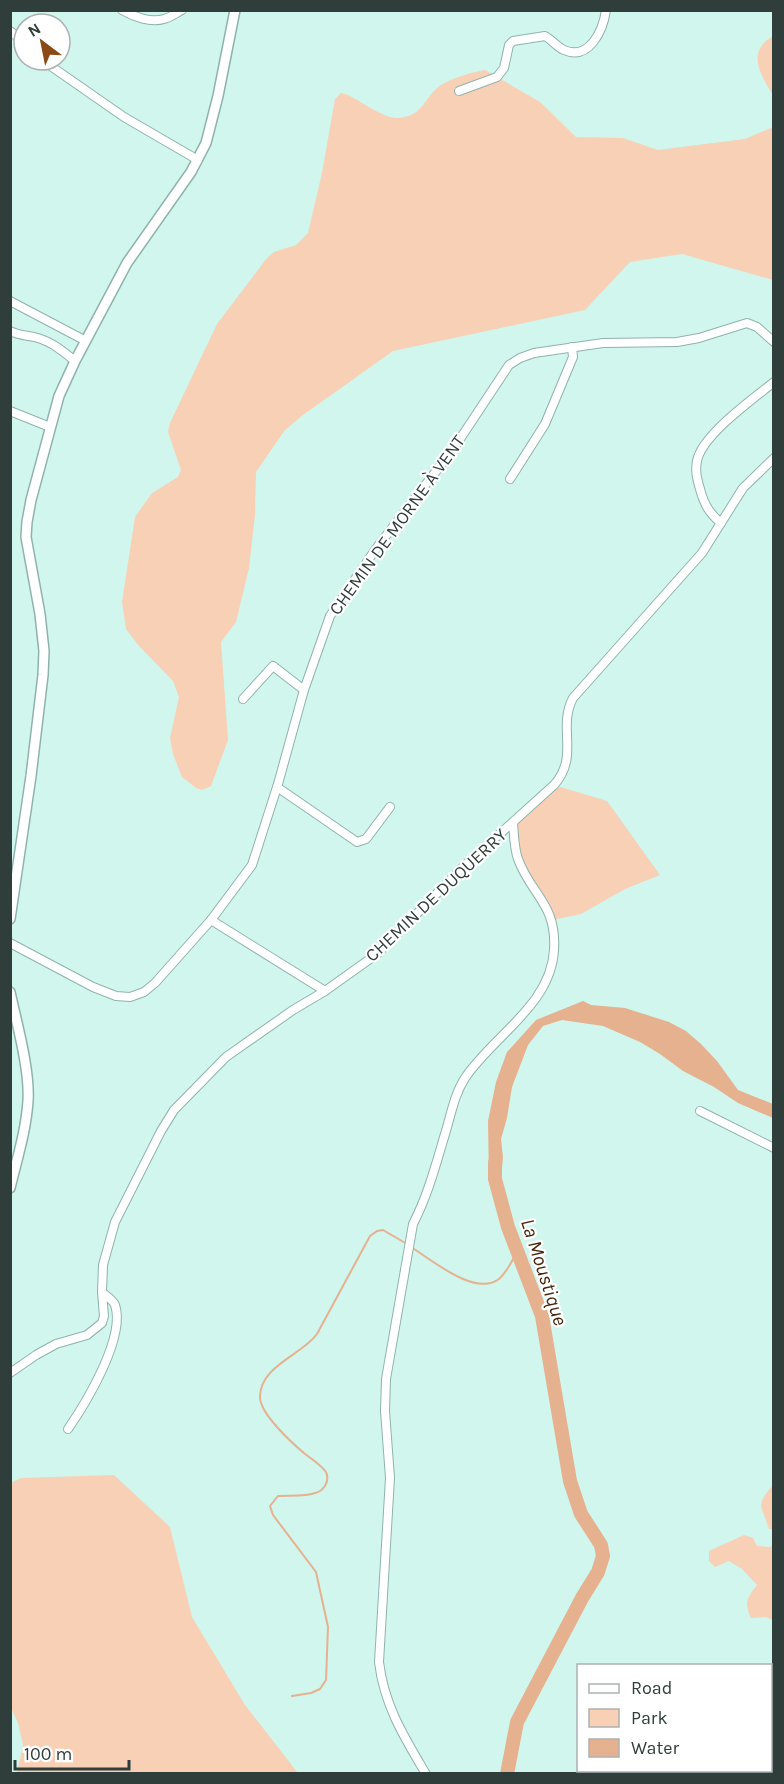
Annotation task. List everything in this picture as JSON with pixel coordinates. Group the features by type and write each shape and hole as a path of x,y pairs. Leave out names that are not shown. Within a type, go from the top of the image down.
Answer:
{"street":[{"path":"123,10 131,16 147,19 163,19 182,10"},
{"path":"10,919 31,776 44,659 40,614 26,537 31,500 59,396 75,361 127,262 191,172 206,143 235,10"},
{"path":"459,91 497,77 504,68 509,45 513,41 544,36 566,51 578,53 587,49 597,38 606,10"},
{"path":"59,72 124,117 198,160"},
{"path":"10,301 86,341"},
{"name":"CHEMIN DE MORNE À VENT","path":"10,943 93,987 116,996 130,998 144,992 155,983 212,920 252,865 304,690 330,616 375,550 453,448 509,365 519,358 534,353 603,343 677,342 699,338 747,323 757,327 774,342"},
{"path":"10,331 39,338 60,348 75,361"},
{"path":"510,479 545,424 573,357 572,347"},
{"path":"721,523 712,516 704,504 696,476 697,460 703,446 716,431 774,382"},
{"path":"10,411 50,427"},
{"name":"CHEMIN DE DUQUERRY","path":"10,1372 56,1344 87,1335 102,1323 104,1316 103,1265 115,1222 174,1110 226,1057 377,954 462,868 560,778 568,756 567,715 573,698 702,553 743,488 774,458"},
{"path":"243,699 273,666 304,690"},
{"path":"277,787 357,842 366,839 390,807"},
{"path":"423,1771 390,1708 383,1689 379,1660 390,1478 385,1411 386,1379 413,1224 424,1203 454,1100 465,1078 535,999 551,968 555,950 553,920 518,858 513,823"},
{"path":"212,920 325,991"},
{"path":"10,992 27,1077 28,1100 10,1188"},
{"path":"700,1111 774,1148"},
{"path":"68,1429 80,1412 114,1343 117,1320 114,1304 102,1292"}],"green space":[{"path":"773,36 773,95 760,71 758,56 765,42"},
{"path":"485,70 540,102 576,137 623,138 658,150 745,139 773,127 773,280 682,254 630,262 585,310 393,351 285,430 256,472 255,515 249,568 236,622 221,642 228,740 211,786 202,790 196,788 182,777 173,754 170,738 179,697 173,681 126,629 122,602 135,517 152,493 178,477 181,470 168,432 170,423 217,324 267,258 274,252 296,245 308,233 322,173 335,99 341,93 348,95 386,116 398,118 414,114 441,85"},
{"path":"554,785 607,801 660,875 625,889 581,914 553,920 518,858 513,823"},
{"path":"114,1475 170,1527 192,1617 245,1705 298,1773 17,1773 23,1745 18,1723 11,1708 11,1483 21,1478"},
{"path":"773,1485 773,1529 769,1529 761,1506 763,1498"},
{"path":"744,1535 753,1538 757,1546 770,1547 773,1545 773,1620 766,1617 751,1618 748,1601 757,1585 742,1569 729,1561 715,1567 709,1561 709,1551"}],"water":[{"path":"583,1001 591,1005 625,1008 669,1022 686,1031 717,1061 738,1090 773,1104 773,1118 738,1103 683,1071 640,1042 603,1026 562,1020 543,1026 528,1045 512,1087 501,1139 503,1157 501,1178 489,1178 488,1121 496,1082 507,1052 536,1020"}],"waterway":[{"name":"La Moustique","path":"495,1162 495,1179 508,1227 542,1316 570,1481 581,1514 601,1545 603,1556 598,1572 517,1722 507,1774"},
{"path":"292,1696 320,1689 326,1680 328,1627 316,1572 273,1515 270,1506 278,1496 318,1492 325,1485 327,1475 322,1467 292,1443 265,1412 260,1397 262,1386 274,1369 317,1334 370,1236 383,1230 407,1244"},
{"path":"411,1247 454,1275 478,1283 489,1283 499,1279 517,1252"}]}
